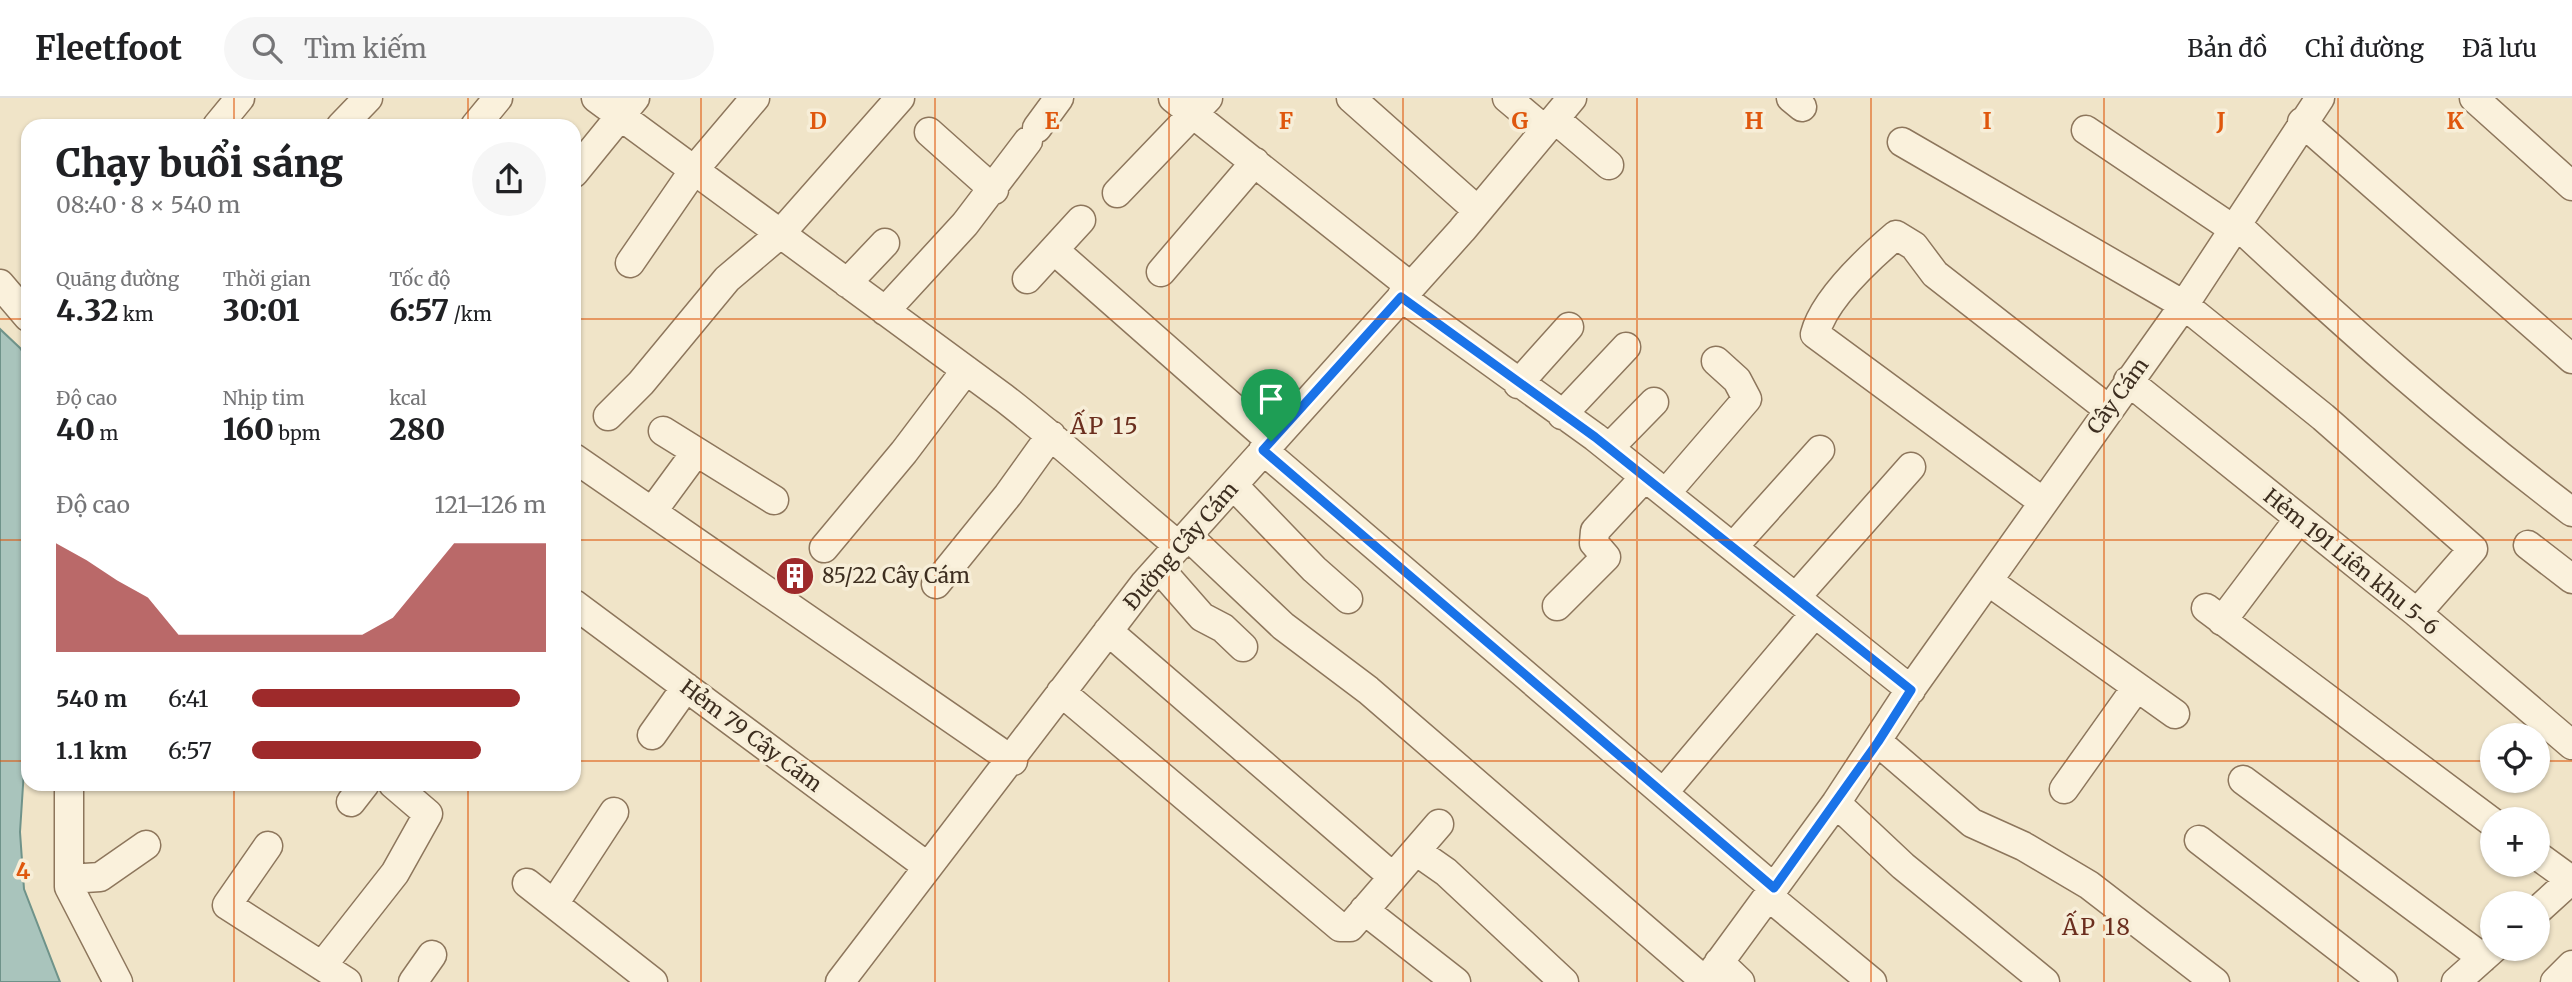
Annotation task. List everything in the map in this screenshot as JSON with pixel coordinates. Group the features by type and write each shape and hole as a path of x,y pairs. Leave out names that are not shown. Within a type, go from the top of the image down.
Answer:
{"street":[{"path":"223,119 240,98"},
{"path":"348,119 368,98"},
{"path":"481,119 498,98"},
{"path":"596,98 628,107 694,170 1051,435 1112,492 1184,541 1283,626 1368,690 1710,975 1740,982"},
{"path":"630,263 694,170 755,98"},
{"path":"608,416 641,383 727,279 780,234 900,98"},
{"path":"885,311 994,190 1059,98"},
{"path":"1351,98 1477,210"},
{"path":"1507,98 1558,116 1609,164"},
{"path":"2474,98 2572,186"},
{"path":"1117,193 1192,104 1255,163 1518,384 1609,448 1911,690 1836,803 1710,975"},
{"path":"581,164 628,107"},
{"path":"2309,107 2572,359"},
{"name":"Cây Cám","path":"1911,690 2128,380 2184,305 2309,107"},
{"name":"Đường Cây Cám","path":"841,982 1013,761 1061,692 1159,568 1558,116"},
{"path":"2086,130 2235,227 2389,366 2480,443 2572,512"},
{"path":"929,132 994,190"},
{"path":"1902,142 2184,305 2323,417 2473,548 2417,613"},
{"path":"1161,272 1255,163"},
{"path":"1027,279 1081,220"},
{"path":"2043,502 1815,334 1819,318 1873,255 1896,235 1914,246 1935,275 2108,409"},
{"path":"847,284 885,243"},
{"path":"1054,250 1267,446 1664,792 1871,982"},
{"path":"0,284 21,307"},
{"path":"1518,384 1569,327"},
{"path":"1562,415 1626,347"},
{"path":"1557,606 1606,557 1594,543 1595,531 1656,485 1746,399 1737,380 1716,361"},
{"path":"824,548 904,452 966,370"},
{"name":"Hẻm 191 Liên khu 5-6","path":"2128,380 2298,520 2417,613 2572,746"},
{"path":"1609,448 1654,402"},
{"path":"663,431 774,500"},
{"path":"936,584 1008,495 1051,435"},
{"path":"1734,546 1820,450"},
{"path":"652,512 696,452"},
{"path":"581,463 1013,761"},
{"path":"1664,792 1911,467"},
{"path":"1234,486 1314,569 1348,600"},
{"path":"2298,520 2214,615 2480,813"},
{"path":"2528,545 2572,579"},
{"path":"1159,568 1202,617 1223,628 1243,647"},
{"path":"1988,581 2175,714"},
{"name":"Hẻm 79 Cây Cám","path":"581,609 929,867"},
{"path":"1108,631 1393,877"},
{"path":"652,735 686,687"},
{"path":"2064,789 2136,688"},
{"path":"1061,692 1320,913 1344,928 1350,927 1439,824"},
{"path":"1878,742 1972,823 2022,846 2089,885 2214,982"},
{"path":"2244,780 2480,947"},
{"path":"69,791 69,878 75,900 118,982"},
{"path":"322,966 395,873 428,814 401,791"},
{"path":"1836,803 1903,866 2045,982"},
{"path":"554,904 614,812"},
{"path":"2199,840 2383,982"},
{"path":"69,878 100,877 146,845"},
{"path":"268,846 235,889 227,905 347,982"},
{"path":"1416,851 1446,872 1564,982"},
{"path":"2550,865 2571,880 2550,899"},
{"path":"527,883 653,982"},
{"path":"1364,910 1456,982"},
{"path":"414,982 432,955"},
{"path":"2456,982 2480,960"},
{"path":"2555,982 2572,965"}],"water":[{"path":"0,329 21,350 23,791 20,832 24,889 60,982 0,982"}],"place":[{"name":"85/22 Cây Cám","path":"795,576"}],"district":[{"name":"ẤP 15","path":"1105,426"},
{"name":"ẤP 18","path":"2097,927"}],"route":[{"path":"1401,297 1524,389 1595,437 1762,568 1911,690 1836,803 1774,888 1263,450 1271,441 1401,297"}]}
